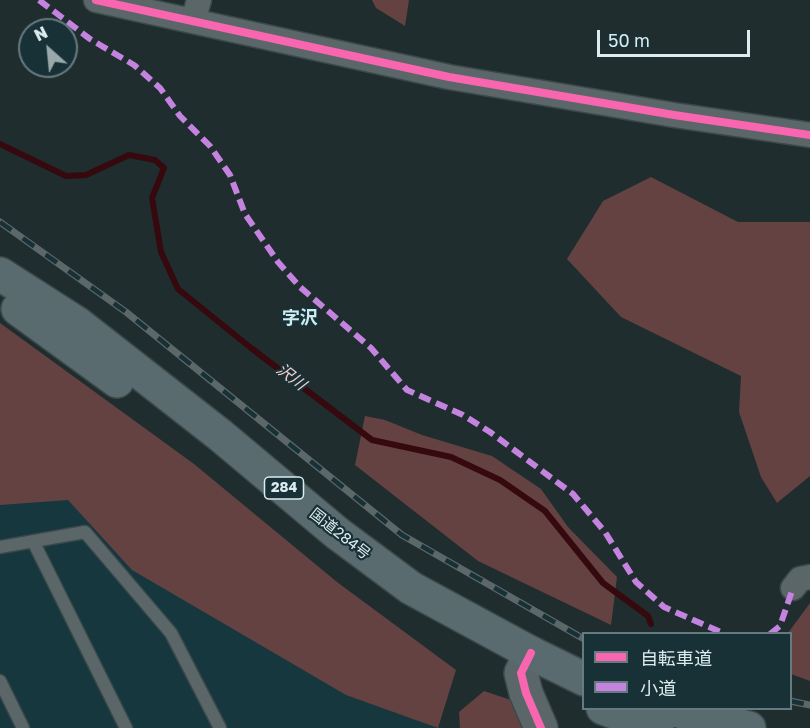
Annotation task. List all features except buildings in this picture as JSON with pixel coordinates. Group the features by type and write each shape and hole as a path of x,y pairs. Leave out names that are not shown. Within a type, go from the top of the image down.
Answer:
{"highway":[{"name":"国道284号","path":"0,274 78,324 220,435 337,533 411,588 582,701"},
{"name":"国道284号","path":"0,297 120,383 321,546 394,599 526,663 582,678"},
{"path":"608,710 657,728"},
{"path":"674,710 748,728"}],"street":[{"path":"96,0 196,11 449,77 674,115 810,135"},
{"path":"526,663 526,693 542,728"}],"lane":[{"path":"0,547 85,532 171,633 220,728"},
{"path":"33,541 126,728"},
{"path":"0,681 23,728"}],"shaded area":[{"path":"372,0 409,0 405,26 376,8"},
{"path":"651,177 738,222 810,222 810,476 777,503 761,477 739,412 741,376 621,317 567,259 603,201"},
{"path":"0,323 194,464 337,582 456,670 438,728 346,695 132,570 68,500 0,505"},
{"path":"365,416 385,420 422,435 492,456 541,489 568,527 617,577 611,625 478,561 355,465"},
{"path":"78,487 442,728 0,728 0,491"},
{"path":"810,603 810,681 792,674 792,632 789,632"},
{"path":"484,691 511,700 524,728 460,728 459,712"}],"waterway":[{"name":"沢川","path":"0,144 66,176 86,175 129,155 155,160 164,168 152,198 161,252 178,289 372,440 451,457 500,480 545,511 603,583 648,616 651,624"}],"railway":[{"path":"0,222 126,312 402,535 582,638"},
{"path":"792,701 810,705"}],"marked path":[{"path":"39,0 90,39 134,65 160,88 180,116 210,146 230,175 245,214 278,262 300,287 371,348 407,390 463,415 490,432 573,494 605,532 636,582 664,607 720,632"},
{"path":"772,632 780,626 793,588"}],"cycle path":[{"path":"96,0 449,77 674,115 810,135"},
{"path":"531,653 521,673 526,693 541,728"}],"district":[{"name":"字沢","path":"300,318"}]}
